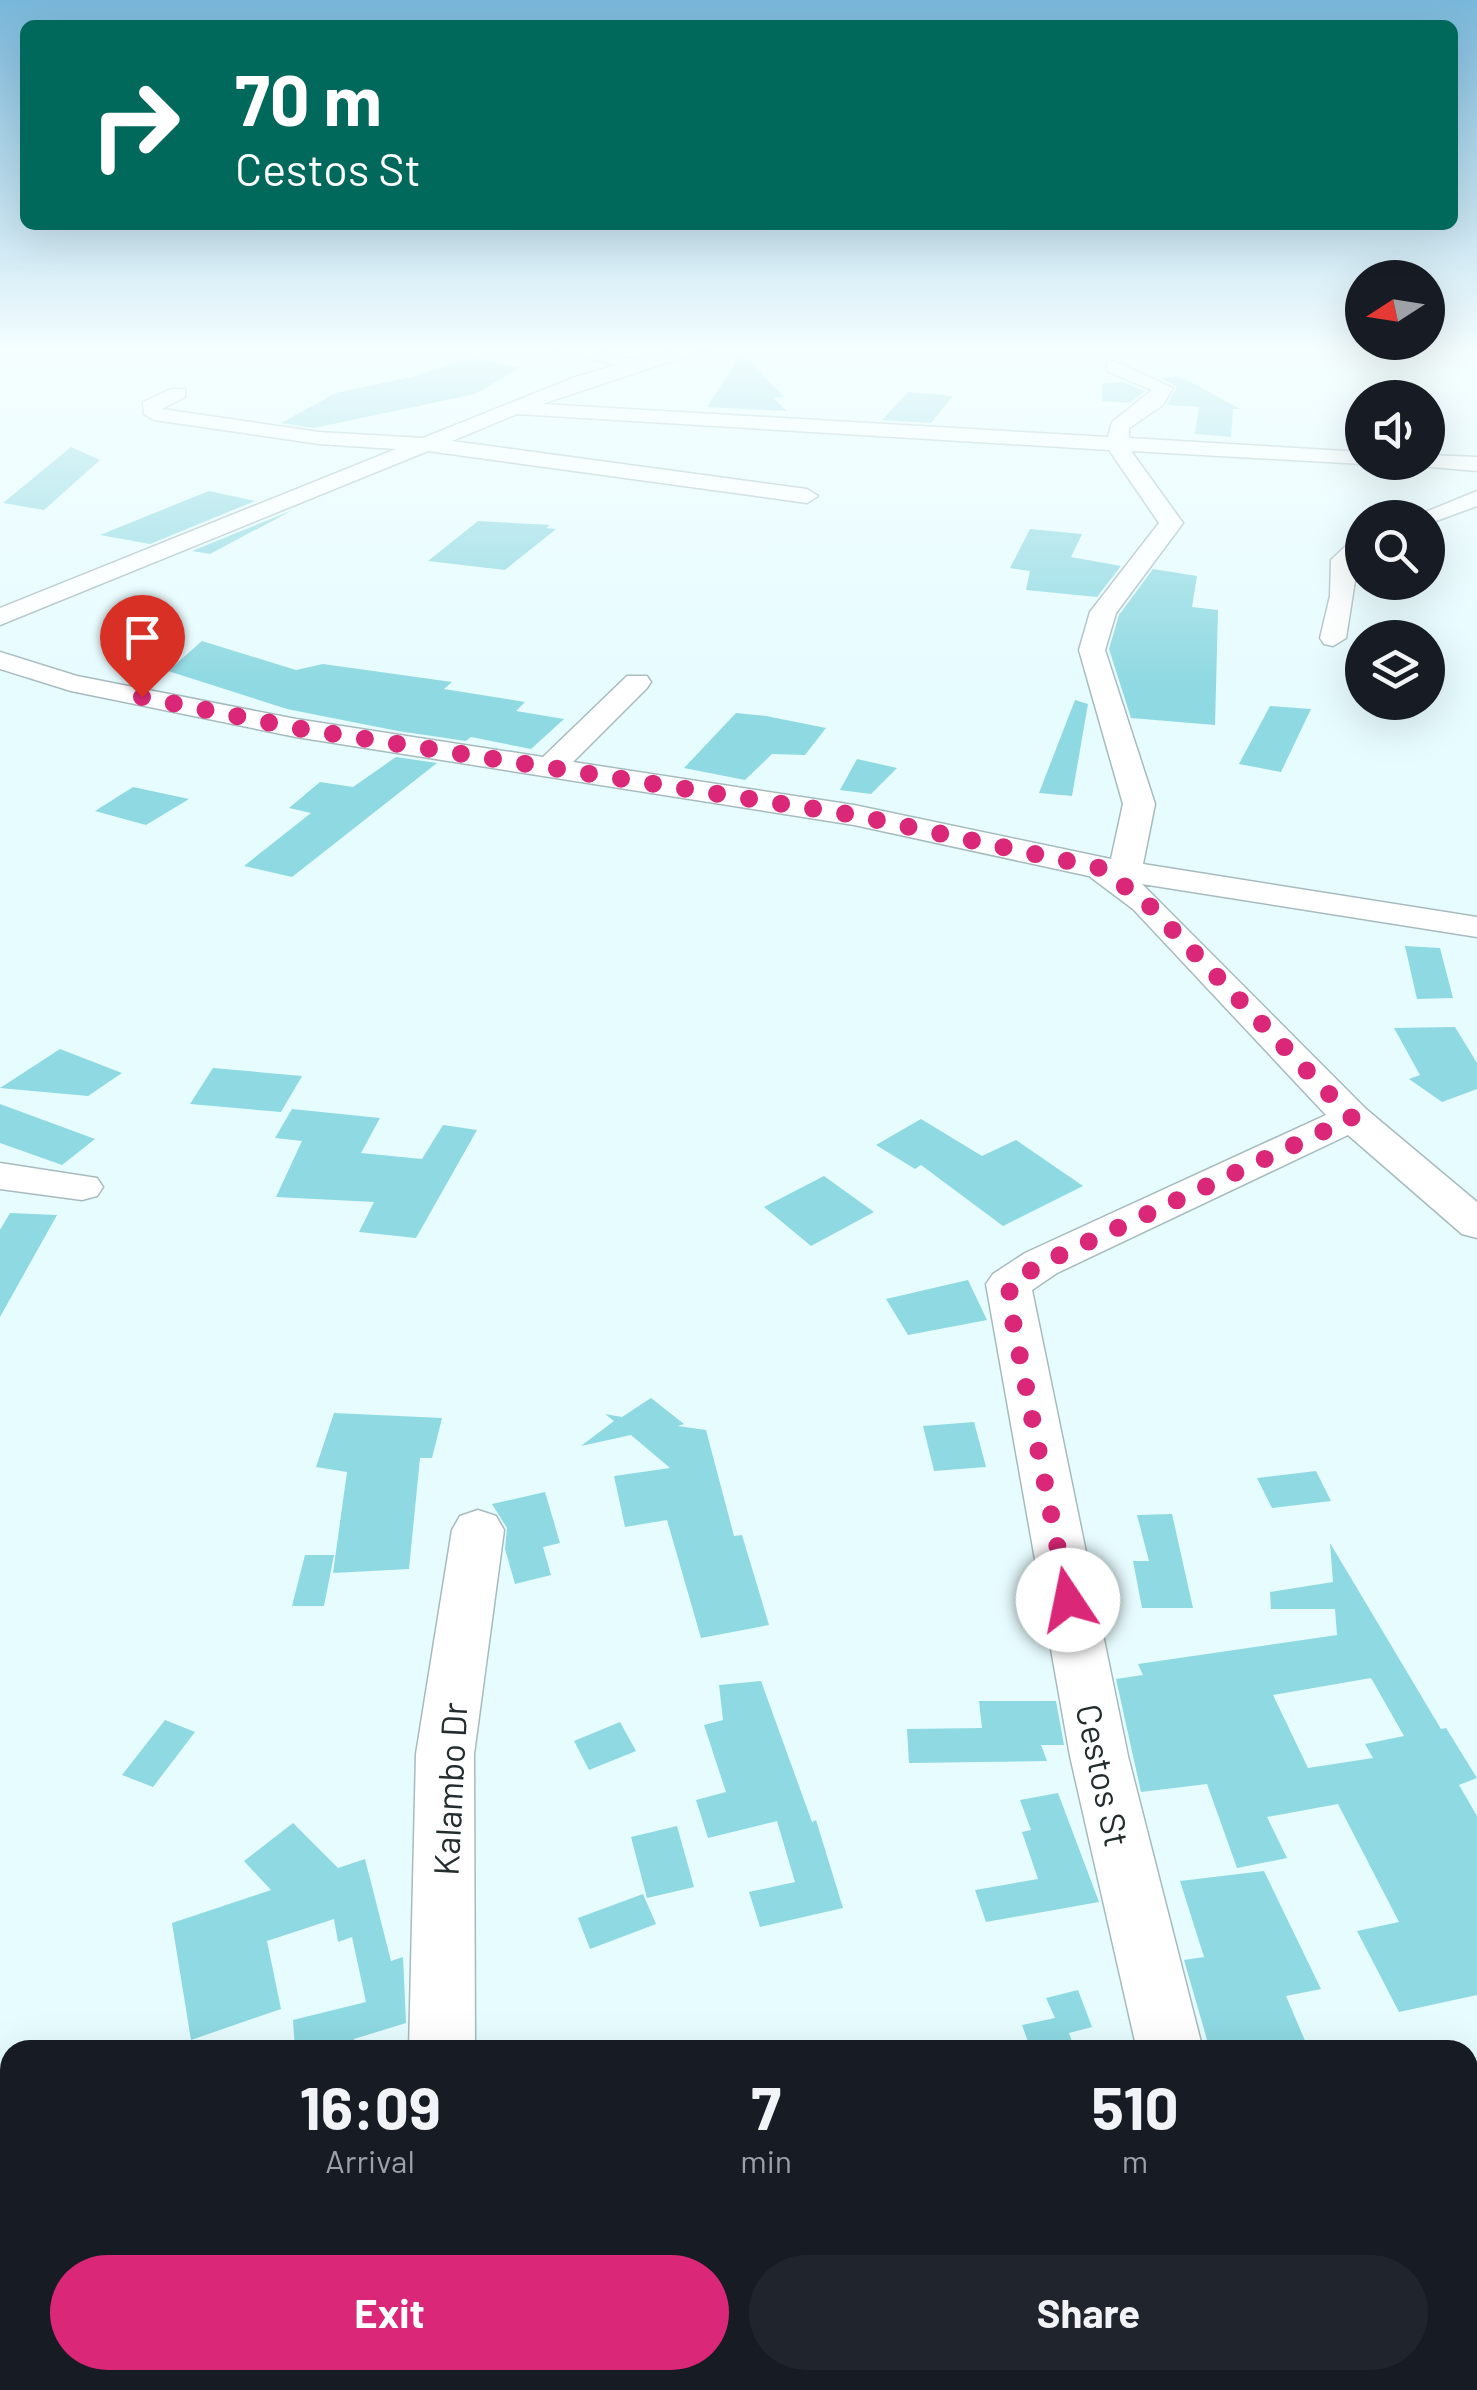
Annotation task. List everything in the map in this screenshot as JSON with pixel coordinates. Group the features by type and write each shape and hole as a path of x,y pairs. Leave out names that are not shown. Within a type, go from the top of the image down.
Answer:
{"street":[{"path":"0,617 392,461"},
{"path":"552,461 808,496"},
{"path":"1113,869 1139,804 1092,650 1103,612 1171,523 1127,461"},
{"path":"1445,462 1477,464"},
{"path":"1445,510 1477,498"},
{"path":"1333,638 1343,596 1345,558"},
{"path":"0,660 72,682 262,721 854,815 1113,869 1477,927"},
{"path":"553,765 638,682"},
{"path":"1113,869 1352,1118 1477,1224"},
{"name":"Cestos St","path":"1168,2040 1099,1756 1009,1301 1010,1284 1041,1264 1352,1118"},
{"path":"0,1176 82,1187"},
{"name":"Kalambo Dr","path":"442,2040 445,1754 478,1530"}],"building":[{"path":"55,461 99,461 44,510 3,503"},
{"path":"209,491 255,501 150,544 100,535"},
{"path":"293,510 210,554 192,551"},
{"path":"478,521 550,525 546,528 556,529 505,570 428,561"},
{"path":"1030,529 1082,534 1071,557 1121,566 1097,597 1026,590 1030,571 1010,568"},
{"path":"1153,569 1197,576 1192,607 1218,610 1215,725 1131,718 1109,649 1119,615"},
{"path":"202,641 296,670 323,664 452,682 444,689 525,702 516,711 564,719 531,749 471,737 466,741 398,731 287,709 168,671"},
{"path":"1075,700 1088,704 1072,796 1039,793"},
{"path":"1270,706 1311,709 1281,772 1239,764"},
{"path":"736,713 826,728 805,755 772,754 745,780 684,768"},
{"path":"396,757 437,763 292,877 244,866 311,813 289,808 320,782 353,787"},
{"path":"857,759 897,768 871,794 840,790"},
{"path":"133,787 189,799 146,825 95,811"},
{"path":"1405,946 1440,948 1453,998 1417,999"},
{"path":"1455,1027 1477,1063 1477,1089 1442,1102 1409,1079 1420,1075 1394,1028"},
{"path":"60,1049 122,1073 88,1096 0,1088"},
{"path":"213,1068 302,1076 281,1112 190,1104"},
{"path":"0,1104 95,1139 62,1165 0,1143"},
{"path":"292,1109 380,1118 361,1153 422,1159 443,1125 477,1130 416,1238 359,1232 374,1202 276,1197 302,1141 275,1138"},
{"path":"921,1119 982,1156 1016,1140 1083,1186 1003,1226 921,1165 915,1169 876,1145"},
{"path":"824,1176 874,1212 811,1246 764,1207"},
{"path":"10,1213 57,1215 0,1317 0,1230"},
{"path":"968,1280 987,1320 908,1335 886,1299"},
{"path":"651,1398 684,1424 678,1426 706,1430 734,1536 742,1535 769,1625 701,1638 667,1520 625,1527 614,1476 670,1468 631,1435 581,1446 614,1421 605,1414 622,1417"},
{"path":"334,1413 442,1418 432,1458 420,1458 409,1569 333,1573 347,1472 316,1467"},
{"path":"974,1422 986,1467 934,1471 923,1426"},
{"path":"1316,1471 1331,1501 1272,1508 1257,1478"},
{"path":"545,1492 560,1543 543,1547 551,1575 515,1584 505,1549 507,1528 492,1504"},
{"path":"1172,1514 1193,1608 1142,1608 1133,1561 1149,1561 1137,1515"},
{"path":"1330,1543 1441,1729 1446,1728 1477,1778 1459,1785 1477,1816 1477,1995 1399,2012 1357,1931 1399,1922 1338,1804 1267,1817 1287,1858 1237,1868 1207,1784 1141,1792 1116,1679 1143,1675 1138,1664 1337,1635 1335,1609 1271,1609 1270,1592 1333,1582","holes":["1371,1678 1404,1736 1365,1744 1373,1758 1308,1768 1273,1695"]},
{"path":"305,1555 334,1555 324,1606 292,1606"},
{"path":"761,1681 812,1822 816,1820 843,1908 760,1927 749,1892 795,1882 777,1821 708,1838 696,1800 726,1792 704,1725 723,1720 719,1685"},
{"path":"979,1701 1056,1701 1064,1745 1041,1745 1047,1761 909,1763 907,1729 982,1728"},
{"path":"165,1720 195,1732 153,1787 122,1775"},
{"path":"620,1722 636,1751 589,1770 574,1741"},
{"path":"1058,1793 1099,1902 986,1922 975,1890 1038,1879 1022,1832 1031,1830 1020,1800"},
{"path":"293,1823 338,1868 365,1859 391,1961 403,1957 406,2023 354,2040 294,2040 293,2020 366,2002 352,1937 338,1942 334,1919 267,1941 281,2009 191,2040 172,1923 271,1890 244,1861"},
{"path":"677,1826 694,1887 647,1898 631,1837"},
{"path":"1264,1871 1321,1989 1286,1996 1305,2040 1207,2040 1184,1960 1204,1957 1180,1881"},
{"path":"643,1894 656,1924 590,1949 578,1918"},
{"path":"1078,1990 1092,2027 1069,2033 1071,2040 1027,2040 1022,2025 1055,2018 1046,1998"}],"route":[{"path":"142,697 296,728 553,765 854,815 1058,855 1100,868 1146,902 1352,1118 1016,1276 1010,1284 1009,1301 1068,1600"}]}
